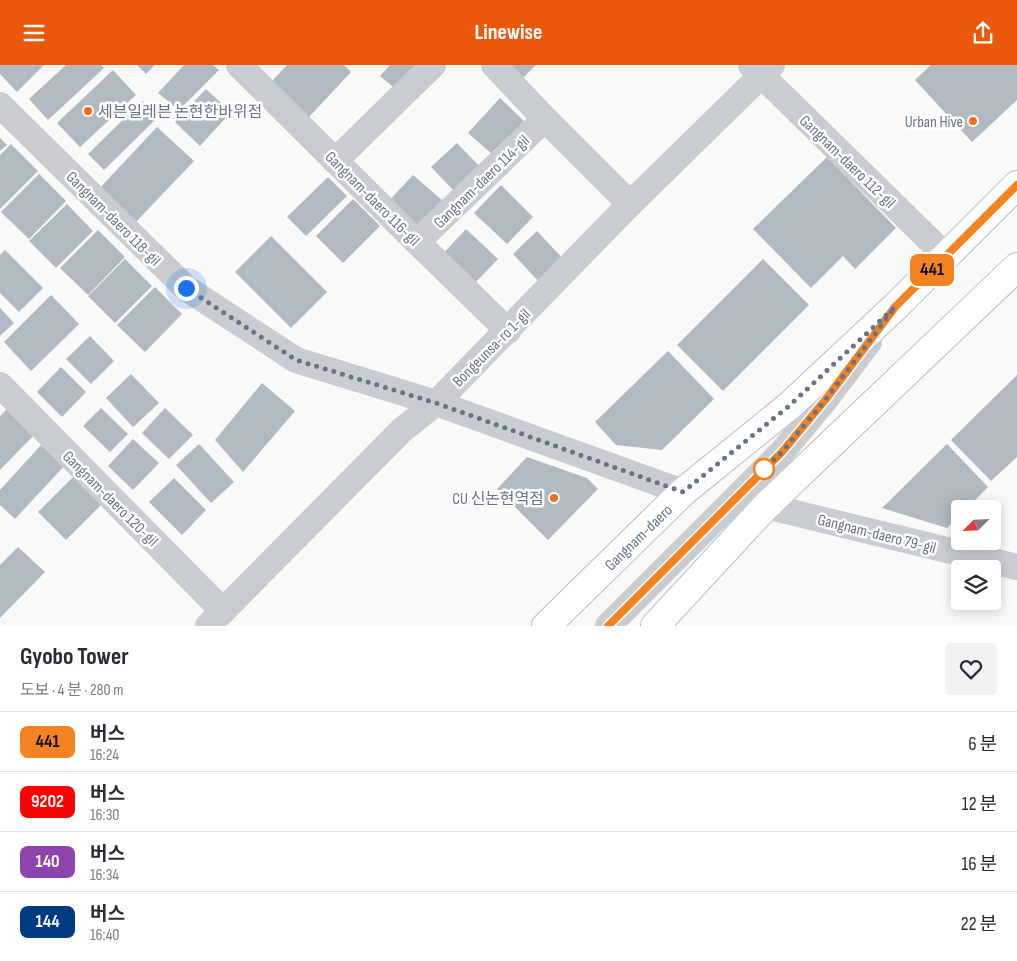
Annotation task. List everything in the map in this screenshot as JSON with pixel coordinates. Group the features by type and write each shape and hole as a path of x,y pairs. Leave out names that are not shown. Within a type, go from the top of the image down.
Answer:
{"main road":[{"name":"Gangnam-daero","path":"546,626 683,492 789,406 895,307 1017,185"},
{"path":"655,626 766,506 1017,267"}],"street":[{"name":"Gangnam-daero 116-gil","path":"239,65 508,331"},
{"path":"335,161 432,65"},
{"path":"494,65 630,205"},
{"name":"Bongeunsa-ro 1-gil","path":"215,619 402,430 436,403 508,331 761,68"},
{"name":"Gangnam-daero 112-gil","path":"761,68 946,256"},
{"name":"Gangnam-daero 118-gil","path":"0,105 186,288 296,360 436,403 683,492"},
{"name":"Gangnam-daero 114-gil","path":"416,242 545,119"},
{"path":"608,626 782,452 826,399 895,307"},
{"name":"Gangnam-daero 120-gil","path":"0,385 215,619"},
{"name":"Gangnam-daero 79-gil","path":"766,506 1017,567"}],"building":[{"path":"0,65 44,65 17,92 0,74"},
{"path":"66,65 101,65 104,68 48,120 29,99"},
{"path":"137,65 155,65 146,74"},
{"path":"184,65 213,65 219,70 179,110 158,93"},
{"path":"287,65 344,65 351,72 309,117 271,82"},
{"path":"390,65 419,65 398,91 380,76"},
{"path":"506,65 536,65 521,80"},
{"name":"Urban Hive","path":"931,65 1017,65 1017,100 972,142 915,80"},
{"path":"113,70 136,95 80,147 57,123"},
{"path":"206,89 231,112 200,146 175,122"},
{"path":"500,98 524,121 493,155 468,133"},
{"path":"142,101 158,117 104,170 88,154"},
{"path":"157,127 194,161 134,224 98,190"},
{"path":"0,138 7,145 0,151"},
{"path":"457,143 481,168 456,193 431,167"},
{"path":"11,144 38,171 0,209 0,155"},
{"path":"827,157 896,228 855,269 843,256 811,288 753,229"},
{"path":"39,174 66,201 29,239 1,212"},
{"path":"413,175 443,201 417,230 387,203"},
{"path":"328,177 347,196 306,236 287,217"},
{"path":"501,185 533,217 507,244 474,213"},
{"path":"353,199 380,226 343,263 316,236"},
{"path":"67,204 93,231 56,268 29,241"},
{"path":"466,229 498,259 472,286 441,256"},
{"path":"98,230 125,257 88,295 60,268"},
{"path":"537,231 565,261 541,284 513,254"},
{"path":"271,236 327,292 291,328 235,272"},
{"path":"5,250 43,288 19,312 0,293 0,255"},
{"path":"125,259 152,286 115,323 88,296"},
{"path":"763,259 809,305 723,391 677,345"},
{"path":"155,287 182,314 145,352 117,325"},
{"path":"51,295 79,324 31,371 4,342"},
{"path":"0,308 14,323 0,336"},
{"path":"90,336 114,361 91,384 66,359"},
{"path":"668,351 714,399 662,450 616,445 595,422"},
{"path":"61,367 86,392 62,417 37,392"},
{"path":"131,374 159,403 133,427 106,398"},
{"path":"1017,375 1017,457 991,481 951,440"},
{"path":"262,383 295,411 243,472 215,440"},
{"path":"8,408 35,434 0,470 0,416"},
{"path":"101,408 128,434 110,452 83,426"},
{"path":"165,408 193,435 169,459 142,433"},
{"path":"133,439 159,463 133,490 108,466"},
{"path":"43,443 66,464 15,519 0,505 0,490"},
{"path":"199,444 234,482 211,503 176,465"},
{"path":"947,444 988,487 975,500 951,500 951,524 947,528 882,508"},
{"path":"527,457 587,478 598,489 548,540 497,489"},
{"path":"77,473 105,501 66,540 38,512"},
{"path":"174,478 206,510 182,535 149,502"},
{"path":"18,547 45,572 0,618 0,565"}],"bus line":[{"name":"441","path":"608,626 782,452 826,399 895,307 1017,185"}],"place":[{"name":"세븐일레븐 논현한바위점","path":"88,111"},
{"name":"Urban Hive","path":"973,121"},
{"name":"CU 신논현역점","path":"554,498"}],"route":[{"path":"186,288 296,360 436,403 683,492 789,406 895,307 826,399 782,452 764,469"}]}
